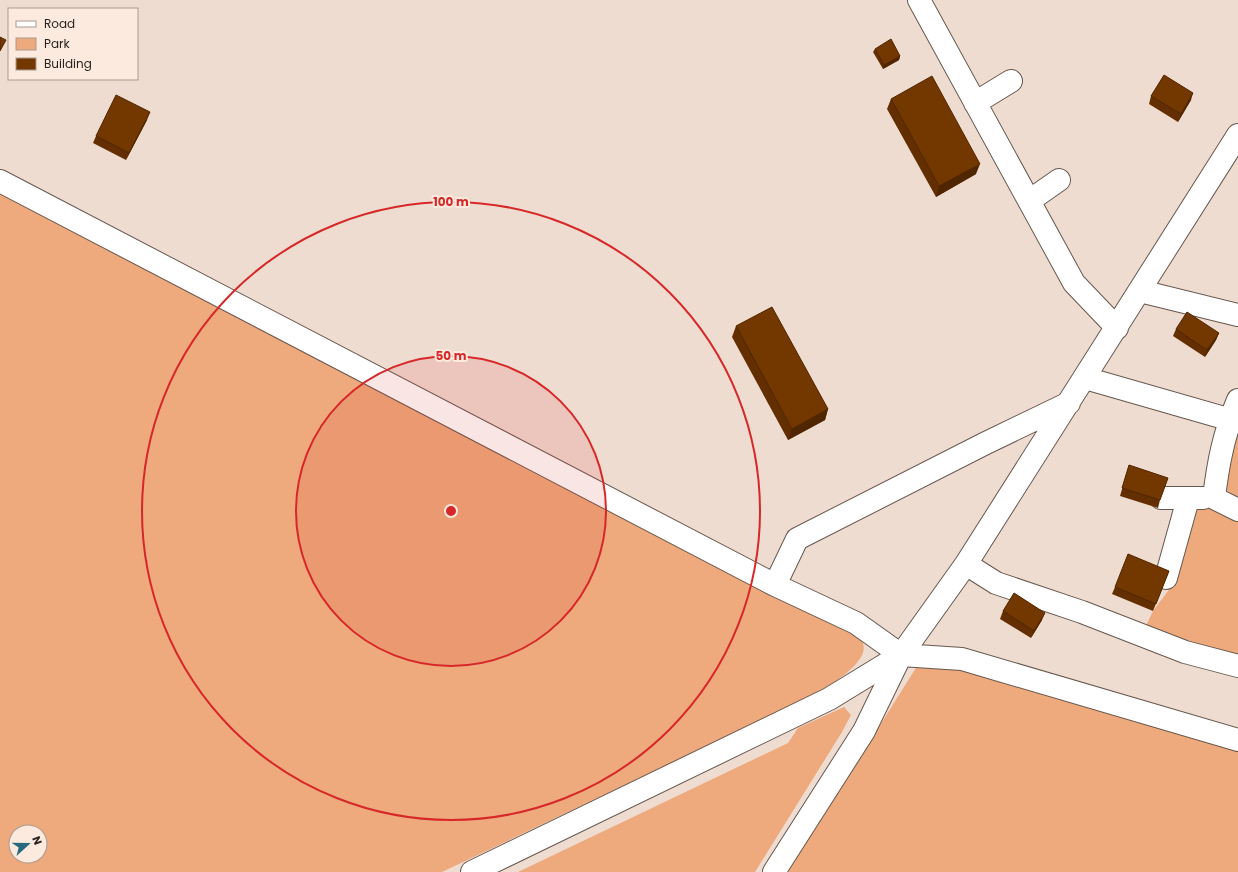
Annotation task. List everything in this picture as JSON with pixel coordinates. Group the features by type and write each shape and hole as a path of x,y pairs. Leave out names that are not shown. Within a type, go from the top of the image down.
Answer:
{"lane":[{"path":"918,0 1074,283 1117,328"},
{"path":"975,103 1011,81"},
{"path":"774,872 864,731 901,655 966,564 1238,135"},
{"path":"1029,201 1059,180"},
{"path":"0,181 775,585 856,623 901,655 962,659 1238,740"},
{"path":"1140,291 1238,315"},
{"path":"1085,378 1235,414 1218,464 1214,498"},
{"path":"775,585 797,539 986,443 1069,403"},
{"path":"1161,498 1214,498 1238,510"},
{"path":"1166,578 1188,499"},
{"path":"966,564 996,583 1082,612 1185,652 1238,666"},
{"path":"472,872 829,699 901,655"}],"green space":[{"path":"0,192 849,630 860,638 864,648 861,657 853,667 816,693 442,872 0,872"},
{"path":"1238,433 1238,503 1223,485 1234,435"},
{"path":"1214,503 1238,519 1238,657 1145,628 1153,611 1174,583 1196,506"},
{"path":"932,659 1238,749 1238,872 788,872 919,663"},
{"path":"844,707 851,715 842,732 755,872 518,872 788,743 798,728"}],"building":[{"path":"0,37 6,40 0,51"},
{"path":"891,39 900,56 884,65 875,49"},
{"path":"1164,75 1193,93 1181,114 1151,96"},
{"path":"932,76 980,164 939,186 891,99"},
{"path":"116,95 150,112 129,153 96,136"},
{"path":"772,307 828,409 792,429 736,326"},
{"path":"1187,312 1219,333 1207,350 1176,329"},
{"path":"1129,465 1168,478 1160,500 1122,488"},
{"path":"1128,554 1169,571 1156,604 1115,587"},
{"path":"1014,593 1045,613 1034,631 1003,611"}]}
